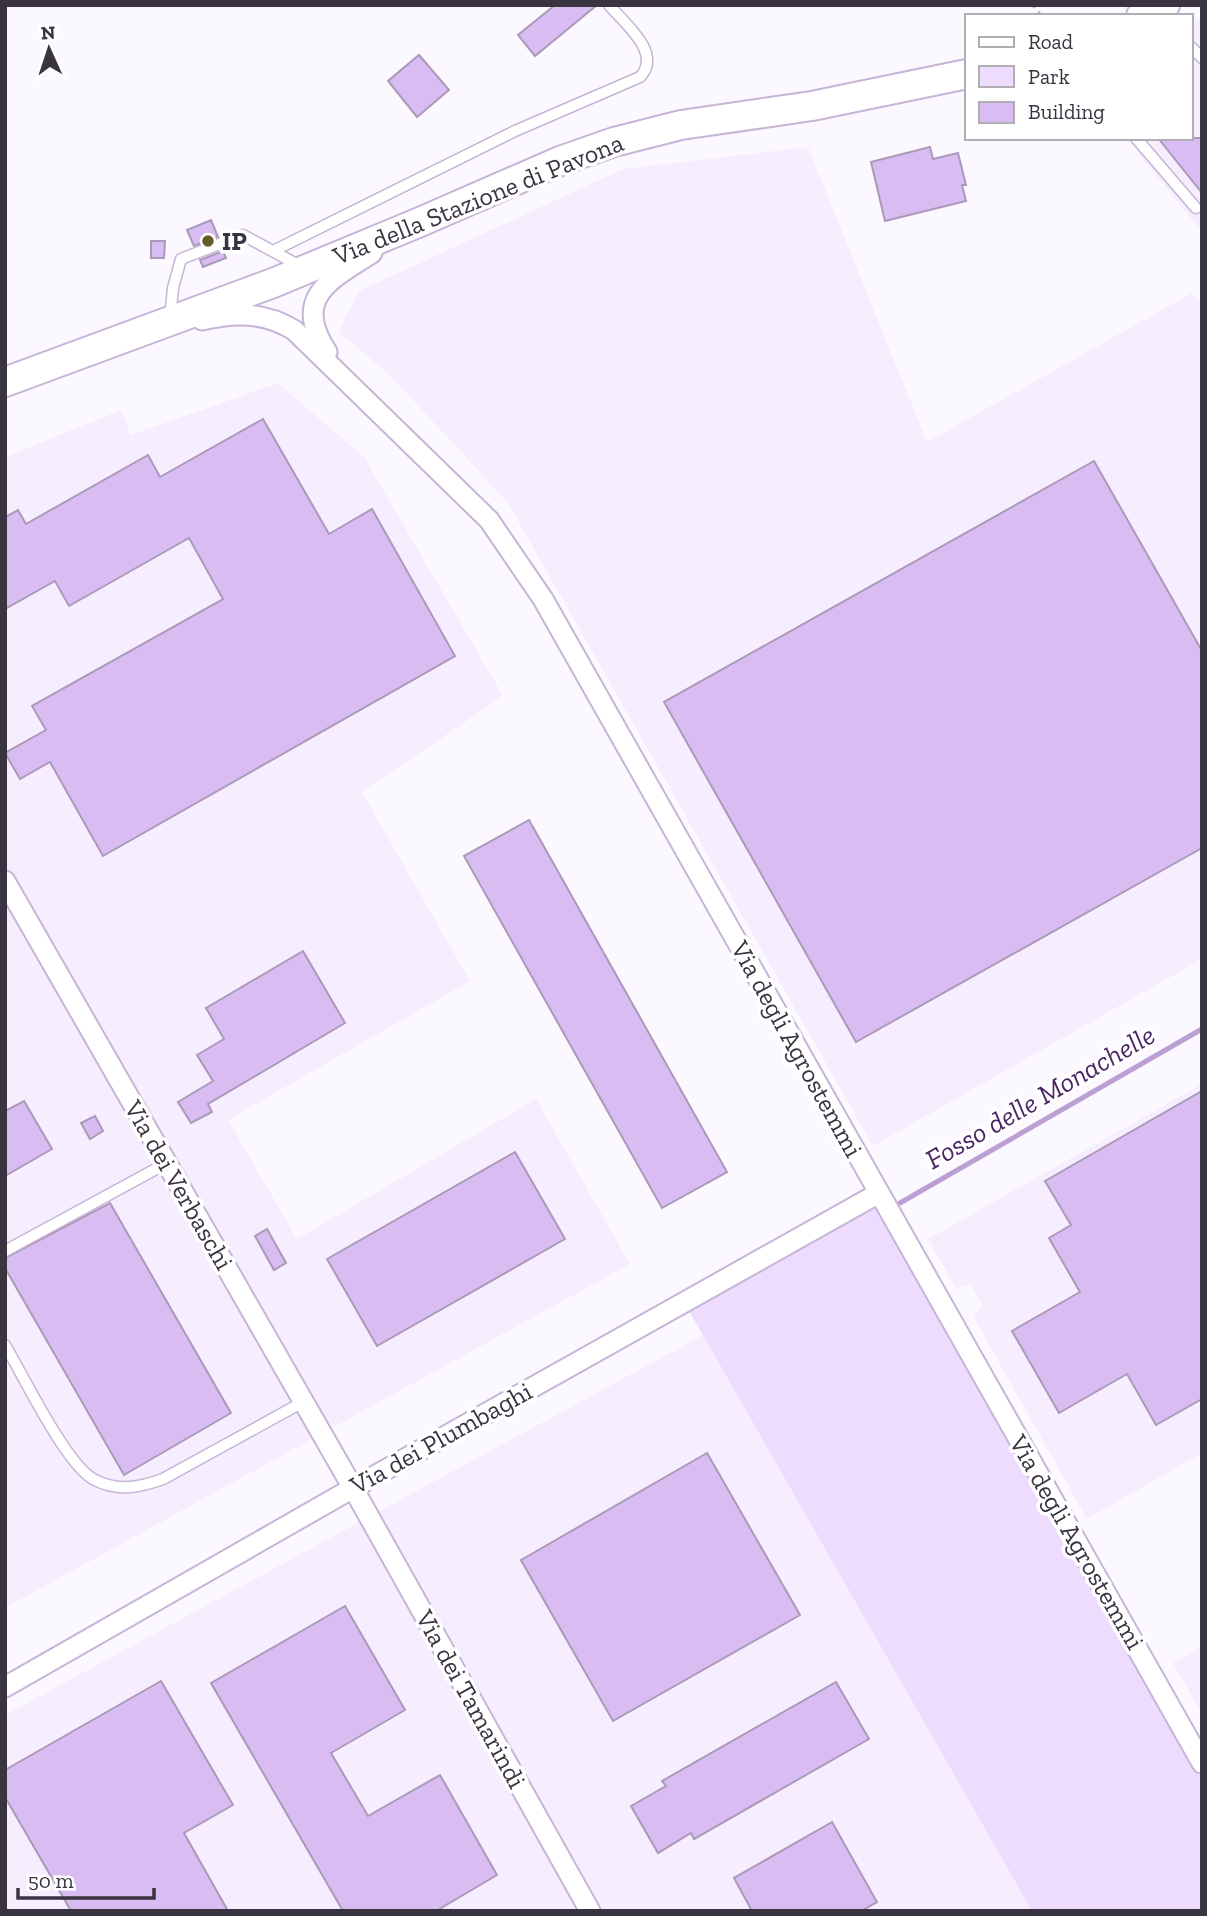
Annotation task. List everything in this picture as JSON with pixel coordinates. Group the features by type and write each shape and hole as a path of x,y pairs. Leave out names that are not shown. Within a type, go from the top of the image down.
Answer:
{"main road":[{"path":"1145,14 1165,5"},
{"name":"Via della Stazione di Pavona","path":"5,382 307,270 560,161 654,130 863,97 965,74"}],"street":[{"name":"Via degli Agrostemmi","path":"341,373 313,326 312,311 318,296 343,271 420,222"},
{"name":"Via degli Agrostemmi","path":"92,349 216,317 248,314 278,321 294,330 341,373 489,520 543,599 1202,1763"},
{"name":"Via dei Verbaschi","path":"5,881 352,1488"},
{"name":"Via dei Plumbaghi","path":"5,1687 352,1488 879,1193"},
{"name":"Via dei Tamarindi","path":"352,1488 590,1911"}],"lane":[{"path":"273,251 515,131 640,77 648,65 648,53 608,5"},
{"path":"1138,140 1196,208"},
{"path":"170,321 173,288 181,260 243,234 307,270"},
{"path":"5,1251 167,1163"},
{"path":"5,1345 70,1458 93,1480 114,1486 139,1488 163,1479 303,1402"}],"shaded area":[{"path":"1202,17 1202,232 1128,140 1193,140 1193,21"},
{"path":"808,147 927,442 1192,293 1202,306 1202,959 873,1146 508,503 389,374 338,332 359,291 623,169"},
{"path":"278,383 364,457 503,696 362,792 470,981 228,1120 297,1239 536,1099 630,1264 5,1608 5,457 121,410 131,435"},
{"path":"1202,1084 1202,1453 1087,1519 973,1316 982,1305 971,1285 956,1288 928,1239"},
{"path":"703,1335 1032,1911 5,1911 5,1715"},
{"path":"1202,1646 1202,1714 1173,1663"}],"green space":[{"path":"879,1193 1202,1763 1202,1911 1032,1911 684,1302"}],"building":[{"path":"555,5 597,5 535,56 518,35"},
{"path":"419,55 449,90 417,117 388,81"},
{"path":"1202,138 1202,193 1160,140"},
{"path":"930,147 933,159 958,153 966,185 962,185 966,201 885,221 871,162"},
{"path":"211,220 218,237 194,246 187,230"},
{"path":"151,241 165,241 164,258 151,258"},
{"path":"223,251 226,258 203,267 200,260"},
{"path":"263,419 329,534 372,509 455,656 103,856 50,762 20,779 5,753 46,730 32,706 223,599 189,538 69,606 55,581 5,609 5,517 18,510 26,524 148,455 160,477"},
{"path":"1094,461 1202,651 1202,848 856,1042 664,702"},
{"path":"529,820 727,1172 662,1208 464,856"},
{"path":"303,951 345,1023 208,1104 212,1112 191,1123 178,1102 213,1081 197,1055 224,1039 206,1008"},
{"path":"1202,1091 1202,1399 1156,1425 1127,1374 1059,1413 1012,1331 1080,1292 1049,1238 1071,1225 1045,1181"},
{"path":"24,1101 52,1149 5,1176 5,1111"},
{"path":"95,1116 103,1131 90,1139 81,1123"},
{"path":"515,1152 565,1239 377,1346 327,1259"},
{"path":"110,1203 231,1413 124,1475 5,1268 5,1258"},
{"path":"267,1229 286,1263 274,1270 255,1236"},
{"path":"707,1453 800,1615 613,1721 521,1560"},
{"path":"345,1606 405,1710 331,1753 368,1816 440,1775 497,1875 436,1911 343,1911 211,1683"},
{"path":"161,1681 233,1805 184,1833 228,1911 71,1911 5,1797 5,1770"},
{"path":"836,1682 869,1739 694,1839 691,1833 658,1853 631,1806 666,1786 662,1781"},
{"path":"832,1822 877,1902 861,1911 752,1911 734,1878"}],"waterway":[{"name":"Fosso delle Monachelle","path":"900,1203 1202,1029"}],"place":[{"name":"IP","path":"208,241"}]}
